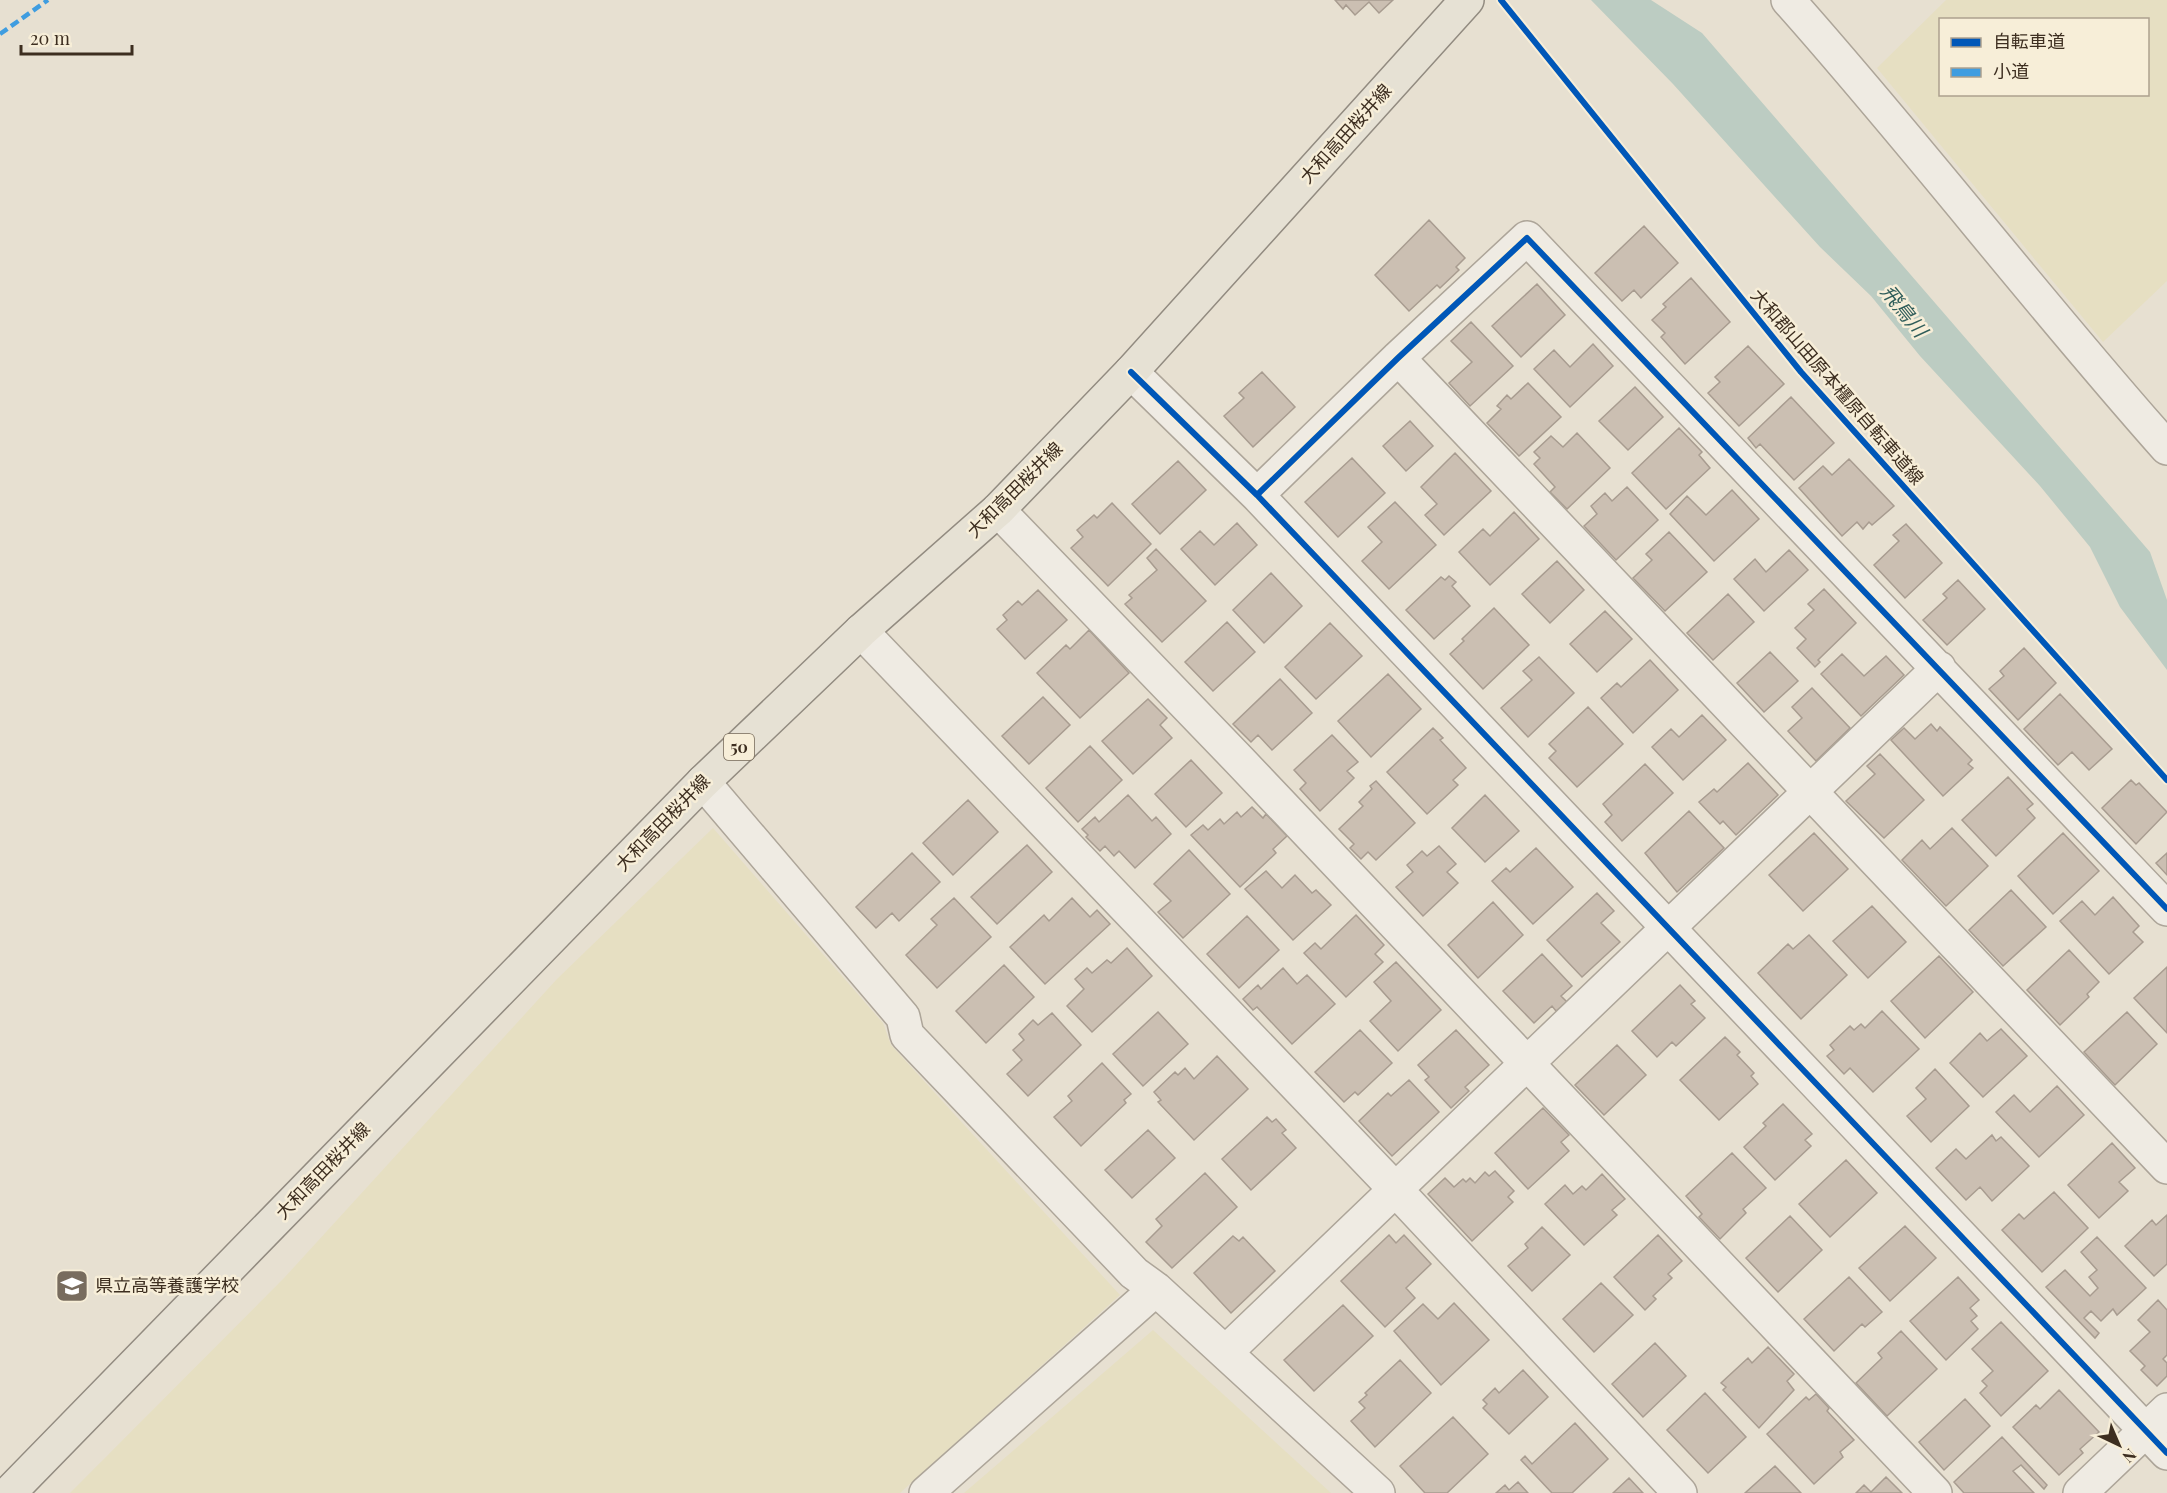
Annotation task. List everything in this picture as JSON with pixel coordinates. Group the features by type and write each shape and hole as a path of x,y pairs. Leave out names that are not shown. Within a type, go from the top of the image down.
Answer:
{"main road":[{"name":"大和高田桜井線","path":"9,1493 703,782 861,631 998,510 1131,372 1467,0"}],"street":[{"path":"1788,0 1855,76 2119,394 2167,448"},
{"path":"1257,495 1398,358 1527,238 2167,909"},
{"path":"1398,358 2167,1167"},
{"path":"1131,372 1257,495 1667,928 2160,1431 2080,1493"},
{"path":"998,510 1935,1493"},
{"path":"861,631 1395,1190 1680,1493"},
{"path":"1226,1352 1939,668"},
{"path":"703,782 903,1017 907,1035 1134,1273 1156,1289 1226,1352 1378,1493"},
{"path":"926,1493 1156,1289"}],"shaded area":[{"path":"1946,0 2167,0 2167,281 2103,342 1877,68"},
{"path":"713,828 883,1023 891,1045 1120,1295 900,1493 70,1493 285,1277 557,979"},
{"path":"1153,1330 1331,1493 964,1493"}],"water":[{"name":"飛鳥川","path":"1591,0 1651,0 1702,33 2150,552 2167,600 2167,670 2120,607 2090,547 2040,486 1920,356 1871,296 1820,247 1673,84"}],"building":[{"path":"1335,0 1393,0 1379,13 1369,2 1355,15 1346,5 1343,9"},
{"path":"1429,220 1465,258 1456,267 1459,270 1440,288 1437,285 1409,311 1375,275"},
{"path":"1644,226 1678,263 1641,298 1634,290 1622,301 1595,273"},
{"path":"1691,278 1730,322 1685,364 1661,337 1665,333 1652,320 1666,307 1663,304"},
{"path":"1537,284 1565,315 1521,357 1492,326"},
{"path":"1471,322 1513,366 1470,406 1449,383 1472,362 1451,341"},
{"path":"1593,344 1613,366 1570,407 1534,369 1554,350 1570,367"},
{"path":"1748,346 1784,384 1739,426 1708,393 1720,382 1715,377"},
{"path":"1262,372 1295,407 1253,447 1224,416 1244,398 1239,393"},
{"path":"1528,383 1561,417 1519,456 1487,423 1501,409 1497,406 1507,395 1511,399"},
{"path":"1635,387 1663,417 1628,450 1599,421"},
{"path":"1791,397 1834,443 1794,480 1760,444 1756,448 1748,438"},
{"path":"1410,421 1433,446 1406,471 1383,446"},
{"path":"1679,428 1702,452 1699,455 1710,468 1666,509 1632,473"},
{"path":"1577,433 1610,468 1567,509 1550,492 1555,487 1534,464 1540,458 1534,452 1551,436 1563,447"},
{"path":"1455,453 1491,491 1444,535 1425,515 1437,504 1421,487"},
{"path":"1352,458 1385,493 1338,537 1305,502"},
{"path":"1849,459 1894,506 1872,525 1869,522 1863,529 1857,522 1842,536 1799,488 1823,466 1832,475"},
{"path":"1178,461 1206,490 1160,534 1132,504"},
{"path":"1627,487 1658,520 1616,560 1584,526 1597,514 1591,506 1605,493 1612,501"},
{"path":"1732,490 1759,519 1714,561 1670,514 1687,496 1706,515"},
{"path":"1395,502 1436,545 1389,589 1362,561 1382,542 1368,527"},
{"path":"1112,503 1151,544 1108,586 1071,548 1083,537 1077,530 1094,515 1097,518"},
{"path":"1514,512 1539,539 1490,585 1459,552 1483,529 1490,536"},
{"path":"1237,523 1257,545 1215,585 1181,549 1200,531 1214,545"},
{"path":"1906,524 1942,563 1905,598 1874,565 1899,541 1893,535"},
{"path":"1669,532 1707,572 1665,611 1633,578 1652,560 1646,554"},
{"path":"1156,549 1206,601 1162,642 1125,604 1132,598 1129,595 1157,570 1147,558"},
{"path":"1789,550 1808,570 1764,611 1734,579 1755,559 1766,572"},
{"path":"1557,561 1584,590 1550,623 1522,594"},
{"path":"1271,573 1302,606 1264,643 1233,610"},
{"path":"1449,576 1456,582 1452,586 1470,606 1434,639 1406,610 1441,577 1445,580"},
{"path":"1958,580 1985,609 1947,645 1923,620 1947,598 1943,594"},
{"path":"1824,589 1856,623 1818,660 1820,662 1815,667 1797,648 1806,639 1795,628 1814,610 1808,604"},
{"path":"1038,590 1067,620 1025,659 997,629 1007,620 1003,615 1018,601 1022,605"},
{"path":"1728,594 1754,622 1713,660 1687,633"},
{"path":"1494,608 1529,645 1483,689 1450,654"},
{"path":"1605,611 1632,639 1597,672 1570,644"},
{"path":"1227,622 1255,652 1213,691 1185,662"},
{"path":"1330,623 1362,656 1316,699 1285,667"},
{"path":"1089,630 1129,673 1080,718 1037,673 1066,645 1070,649"},
{"path":"2024,648 2056,683 2018,720 1989,689 2004,676 2000,671"},
{"path":"1770,652 1798,681 1764,712 1737,683"},
{"path":"1842,654 1864,676 1886,656 1904,675 1861,716 1821,674"},
{"path":"1539,657 1574,693 1528,737 1501,708 1532,680 1523,671"},
{"path":"1650,660 1678,690 1633,733 1601,698 1617,683 1621,687"},
{"path":"1388,674 1421,709 1371,757 1338,721"},
{"path":"1280,679 1312,713 1272,750 1258,735 1251,742 1233,724"},
{"path":"1812,688 1850,728 1816,761 1788,731 1802,718 1792,707"},
{"path":"2060,694 2112,749 2089,770 2072,752 2058,765 2024,729"},
{"path":"1043,697 1070,725 1029,764 1002,736"},
{"path":"1148,699 1167,718 1160,725 1172,738 1133,774 1102,741"},
{"path":"1588,707 1623,744 1577,787 1549,758 1556,751 1549,744"},
{"path":"1702,715 1726,740 1683,780 1652,747 1671,729 1679,737"},
{"path":"1931,724 1937,731 1940,727 1972,760 1968,764 1973,768 1943,796 1891,740 1904,728 1915,739"},
{"path":"1433,728 1443,738 1440,740 1466,768 1453,780 1458,785 1427,814 1387,772"},
{"path":"1332,735 1358,762 1347,771 1354,778 1320,811 1300,789 1306,783 1294,770"},
{"path":"1090,746 1122,780 1078,822 1046,788"},
{"path":"1880,754 1924,800 1884,838 1846,801 1875,774 1867,766"},
{"path":"1191,760 1222,793 1186,827 1155,794"},
{"path":"1748,763 1778,795 1736,835 1723,821 1720,824 1699,802 1714,789 1717,792"},
{"path":"1645,764 1673,793 1622,841 1605,822 1612,815 1603,804"},
{"path":"2008,777 2033,804 2027,809 2035,818 1996,856 1962,820"},
{"path":"2131,780 2136,785 2139,783 2167,812 2136,844 2102,808"},
{"path":"1376,781 1415,823 1376,860 1368,852 1361,859 1350,848 1354,844 1339,829 1363,806 1359,802 1372,789 1370,786"},
{"path":"1128,795 1152,821 1156,817 1171,834 1135,868 1119,851 1114,856 1105,846 1100,851 1086,837 1088,835 1082,829 1095,817 1099,822"},
{"path":"1485,795 1519,831 1485,862 1452,828"},
{"path":"968,800 998,832 953,875 923,843"},
{"path":"1252,807 1263,818 1266,814 1287,836 1273,849 1276,853 1240,887 1191,835 1203,825 1208,830 1220,819 1224,824 1237,812 1241,817"},
{"path":"1689,811 1724,848 1677,892 1645,853"},
{"path":"1952,828 1988,866 1946,906 1902,860 1922,840 1930,849"},
{"path":"1814,833 1848,869 1803,911 1769,875"},
{"path":"2063,833 2099,871 2053,914 2018,876"},
{"path":"1027,845 1052,872 997,924 971,897"},
{"path":"1439,846 1456,864 1447,872 1458,883 1423,916 1396,887 1413,872 1407,865 1422,851 1427,856"},
{"path":"1536,848 1573,887 1533,924 1492,881 1506,868 1510,872"},
{"path":"1189,850 1230,894 1183,938 1158,912 1171,901 1154,884"},
{"path":"912,853 940,882 899,921 892,913 876,928 856,907"},
{"path":"2167,853 2167,875 2156,863"},
{"path":"1266,871 1282,888 1295,875 1312,893 1316,890 1331,905 1293,940 1245,889"},
{"path":"2011,890 2046,927 2003,966 1969,930"},
{"path":"1597,893 1614,911 1601,923 1620,942 1582,977 1547,940"},
{"path":"2113,897 2139,926 2133,932 2143,942 2109,974 2060,921 2082,901 2095,915"},
{"path":"954,898 991,937 937,988 906,955 937,925 931,919"},
{"path":"1072,898 1090,917 1097,910 1110,924 1045,984 1010,947 1044,915 1049,921"},
{"path":"1493,902 1523,935 1478,978 1448,945"},
{"path":"1872,906 1906,942 1868,978 1833,941"},
{"path":"1356,915 1384,945 1375,954 1383,962 1346,997 1304,953 1315,943 1321,949"},
{"path":"1247,916 1279,950 1239,988 1207,954"},
{"path":"1809,935 1847,975 1801,1019 1758,973 1788,944 1793,949"},
{"path":"1127,948 1152,976 1092,1032 1067,1006 1084,989 1075,979 1087,968 1092,973 1107,960 1111,963"},
{"path":"2069,950 2099,982 2087,994 2089,997 2060,1025 2027,990"},
{"path":"1542,954 1572,986 1561,996 1567,1002 1556,1011 1552,1006 1534,1023 1503,991"},
{"path":"1939,956 1973,992 1925,1038 1891,1001"},
{"path":"1396,962 1441,1010 1398,1051 1370,1021 1391,1001 1374,982"},
{"path":"1004,965 1034,997 986,1043 956,1011"},
{"path":"2167,967 2167,1033 2134,998"},
{"path":"1283,968 1297,984 1307,975 1335,1004 1292,1044 1257,1007 1253,1010 1243,999 1258,985 1261,989"},
{"path":"1680,985 1695,1001 1691,1004 1705,1018 1676,1046 1672,1042 1657,1057 1632,1031"},
{"path":"1882,1011 1919,1049 1873,1092 1850,1068 1844,1074 1827,1056 1834,1050 1830,1045 1850,1026 1854,1030 1861,1024 1865,1028"},
{"path":"1158,1012 1188,1044 1143,1086 1113,1054"},
{"path":"2127,1012 2157,1044 2115,1085 2084,1052"},
{"path":"1052,1013 1081,1045 1028,1096 1007,1074 1022,1060 1013,1050 1024,1040 1019,1034 1033,1020 1038,1025"},
{"path":"2001,1029 2027,1056 1983,1097 1950,1063 1980,1033 1987,1041"},
{"path":"1360,1030 1392,1063 1358,1095 1355,1092 1344,1102 1315,1072"},
{"path":"1456,1030 1489,1065 1465,1087 1469,1091 1451,1108 1425,1080 1429,1077 1418,1065"},
{"path":"1725,1037 1740,1052 1737,1055 1754,1073 1751,1076 1758,1084 1719,1120 1680,1080"},
{"path":"1617,1045 1646,1075 1604,1115 1575,1085"},
{"path":"1217,1056 1248,1089 1194,1140 1158,1102 1161,1100 1154,1092 1175,1072 1178,1075 1185,1068 1194,1079"},
{"path":"1102,1063 1131,1094 1124,1100 1126,1103 1081,1146 1054,1117 1072,1101 1068,1096"},
{"path":"1935,1069 1969,1106 1931,1142 1907,1116 1926,1099 1916,1088"},
{"path":"1409,1080 1439,1112 1392,1156 1359,1121 1388,1093 1391,1096"},
{"path":"2057,1086 2084,1115 2039,1157 1996,1112 2014,1095 2030,1112"},
{"path":"1783,1104 1812,1134 1805,1140 1811,1146 1775,1180 1744,1147 1766,1126 1763,1123"},
{"path":"1543,1108 1569,1135 1561,1142 1569,1151 1528,1189 1495,1153"},
{"path":"1267,1117 1272,1122 1276,1119 1286,1130 1282,1133 1296,1148 1251,1190 1222,1159"},
{"path":"1148,1130 1175,1158 1132,1198 1105,1170"},
{"path":"1992,1135 1996,1141 2001,1137 2029,1166 1992,1201 1980,1187 1966,1200 1936,1168 1956,1149 1966,1159"},
{"path":"2112,1143 2135,1168 2119,1182 2128,1191 2099,1218 2068,1185"},
{"path":"1732,1153 1766,1188 1743,1209 1746,1213 1720,1239 1699,1217 1702,1214 1686,1196"},
{"path":"1846,1160 1877,1193 1830,1237 1799,1204"},
{"path":"1495,1171 1514,1191 1508,1197 1513,1202 1472,1241 1428,1194 1445,1178 1454,1187 1463,1179 1466,1182 1470,1178 1475,1183 1485,1172 1489,1176"},
{"path":"1205,1173 1237,1207 1172,1268 1146,1242 1162,1226 1156,1219"},
{"path":"1602,1174 1625,1199 1612,1210 1617,1215 1584,1245 1545,1204 1565,1185 1573,1194 1582,1186 1586,1190"},
{"path":"2054,1192 2088,1228 2042,1272 2002,1230 2019,1214 2024,1219"},
{"path":"2167,1215 2167,1264 2154,1276 2125,1246 2152,1220 2156,1225"},
{"path":"1790,1216 1822,1250 1778,1292 1746,1258"},
{"path":"1905,1226 1936,1258 1890,1301 1859,1268"},
{"path":"1542,1227 1570,1255 1532,1291 1508,1266 1528,1248 1525,1244"},
{"path":"1389,1235 1396,1243 1404,1235 1431,1264 1406,1288 1415,1298 1385,1327 1341,1281"},
{"path":"1658,1235 1682,1261 1668,1274 1672,1278 1653,1296 1656,1299 1645,1310 1614,1277"},
{"path":"1233,1236 1239,1241 1243,1237 1275,1271 1231,1313 1194,1273"},
{"path":"2097,1237 2146,1288 2117,1315 2113,1309 2101,1321 2091,1311 2084,1318 2099,1333 2095,1338 2046,1287 2065,1270 2090,1296 2098,1288 2089,1277 2097,1270 2081,1252"},
{"path":"1849,1277 1882,1312 1865,1327 1862,1324 1834,1351 1804,1319"},
{"path":"1958,1277 1979,1300 1970,1308 1977,1316 1971,1321 1978,1329 1946,1360 1910,1321"},
{"path":"1601,1283 1633,1315 1594,1352 1563,1319"},
{"path":"2158,1300 2167,1310 2167,1355 2163,1359 2167,1363 2167,1376 2157,1386 2141,1370 2145,1366 2130,1351 2150,1332 2138,1320"},
{"path":"1454,1303 1489,1340 1441,1385 1394,1331 1423,1304 1438,1319"},
{"path":"1343,1305 1373,1336 1314,1391 1284,1360"},
{"path":"2001,1322 2048,1371 2001,1416 1980,1393 1987,1386 1982,1381 1993,1371 1972,1349"},
{"path":"1901,1331 1937,1369 1887,1416 1856,1383 1882,1358 1878,1353"},
{"path":"1655,1343 1686,1376 1643,1417 1612,1384"},
{"path":"1768,1347 1794,1374 1787,1381 1794,1390 1759,1428 1723,1390 1726,1387 1721,1383 1748,1358 1752,1363"},
{"path":"1400,1360 1431,1393 1375,1447 1351,1421 1365,1408 1359,1402 1367,1395 1365,1393"},
{"path":"1523,1370 1548,1397 1509,1434 1483,1408 1487,1404 1483,1400 1495,1388 1499,1393"},
{"path":"2059,1390 2099,1432 2080,1449 2083,1453 2059,1475 2013,1427 2036,1405 2040,1409"},
{"path":"1705,1393 1746,1437 1708,1473 1667,1430"},
{"path":"1816,1394 1829,1408 1827,1411 1854,1440 1840,1452 1843,1457 1814,1484 1767,1434 1806,1397 1809,1400"},
{"path":"1965,1399 1990,1426 1944,1470 1919,1442"},
{"path":"1453,1417 1488,1454 1447,1493 1425,1493 1400,1466"},
{"path":"1575,1423 1608,1459 1572,1493 1552,1493 1521,1460 1525,1456 1532,1464"},
{"path":"2002,1437 2047,1485 2044,1489 2021,1465 2013,1471 2034,1493 1964,1493 1954,1482"},
{"path":"1775,1466 1801,1493 1745,1493"},
{"path":"1886,1477 1902,1493 1856,1493 1864,1485 1871,1492"},
{"path":"1629,1478 1643,1493 1613,1493"},
{"path":"1518,1482 1528,1493 1496,1493 1505,1485 1509,1490"}],"marked path":[{"path":"0,34 48,0"}],"cycle path":[{"name":"大和郡山田原本橿原自転車道線","path":"1501,0 1801,372 2167,780"},
{"path":"1257,495 1398,358 1527,238 2167,909"},
{"path":"1131,372 1257,495 2167,1453"}],"place":[{"name":"県立高等養護学校","path":"72,1286"}]}
